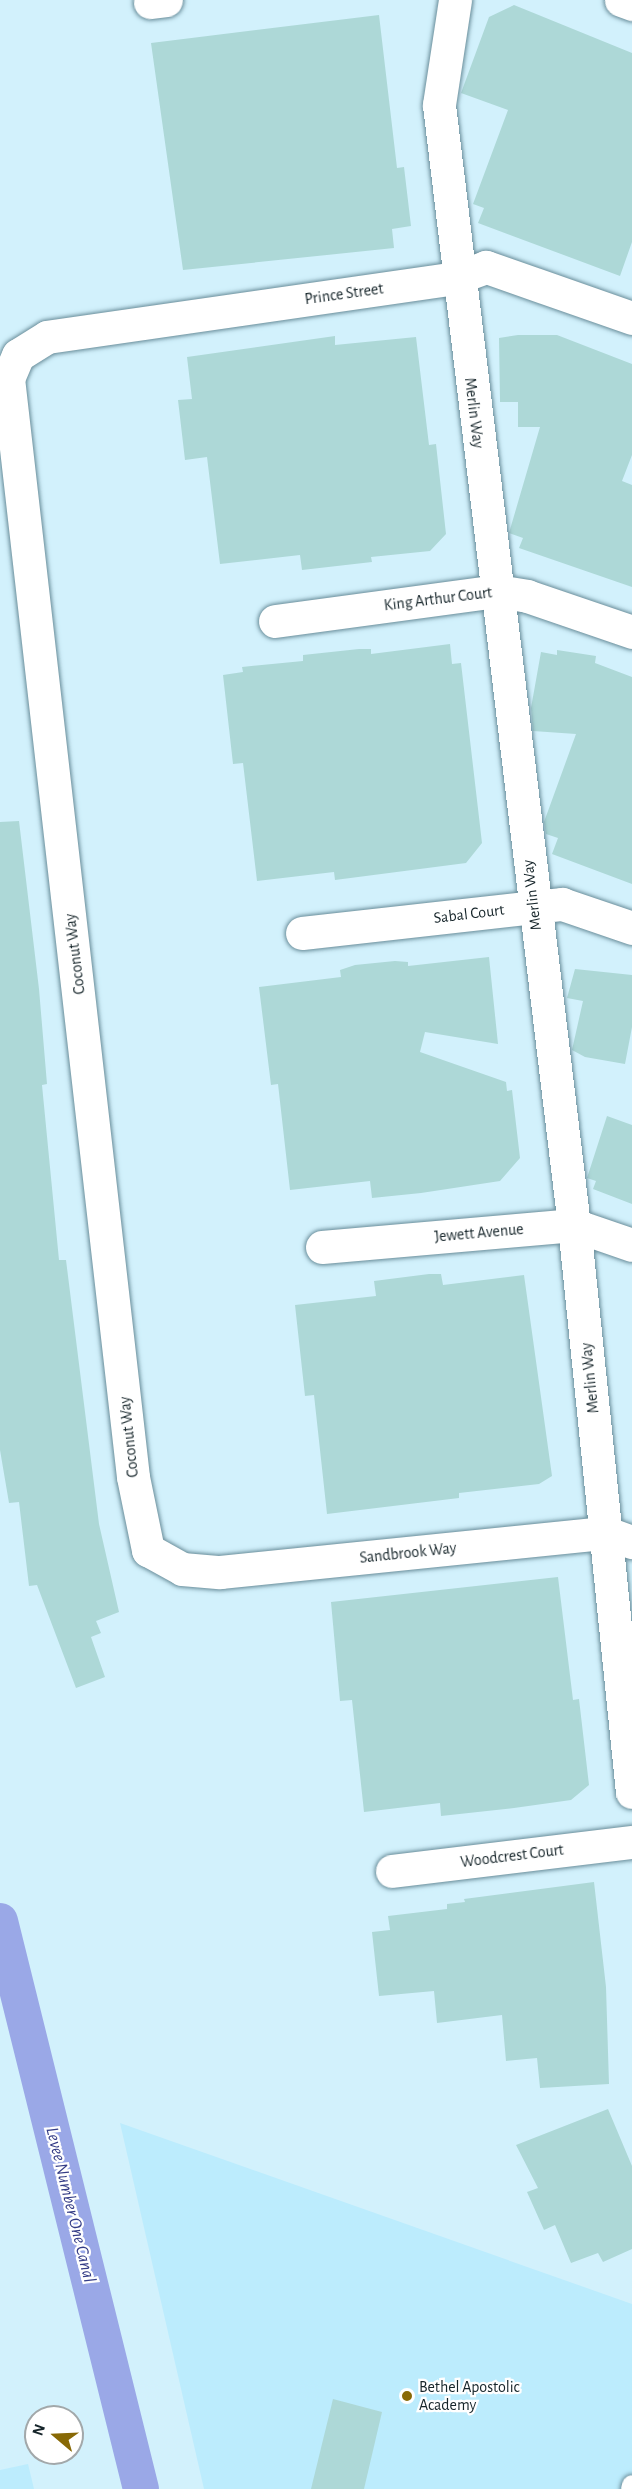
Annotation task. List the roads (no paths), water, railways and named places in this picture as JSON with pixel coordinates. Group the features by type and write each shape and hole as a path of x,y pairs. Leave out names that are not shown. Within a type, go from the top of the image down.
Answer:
{"street":[{"name":"Merlin Way","path":"455,0 439,105 456,278 574,1225 619,1538 632,1792"},
{"path":"621,0 632,4"},
{"name":"Prince Street","path":"47,337 456,278 486,267 632,318"},
{"name":"Coconut Way","path":"47,337 18,355 8,378 36,644 132,1477 148,1550 182,1569"},
{"name":"King Arthur Court","path":"275,621 496,591 527,596 632,633"},
{"name":"Sabal Court","path":"302,933 562,904 632,928"},
{"name":"Jewett Avenue","path":"322,1247 574,1225 632,1245"},
{"name":"Sandbrook Way","path":"182,1569 220,1572 619,1538"},
{"name":"Woodcrest Court","path":"392,1870 632,1842"}],"waterway":[{"name":"Levee Number One Canal","path":"0,1921 141,2489"}],"place":[{"name":"Bethel Apostolic Academy","path":"407,2396"}]}
